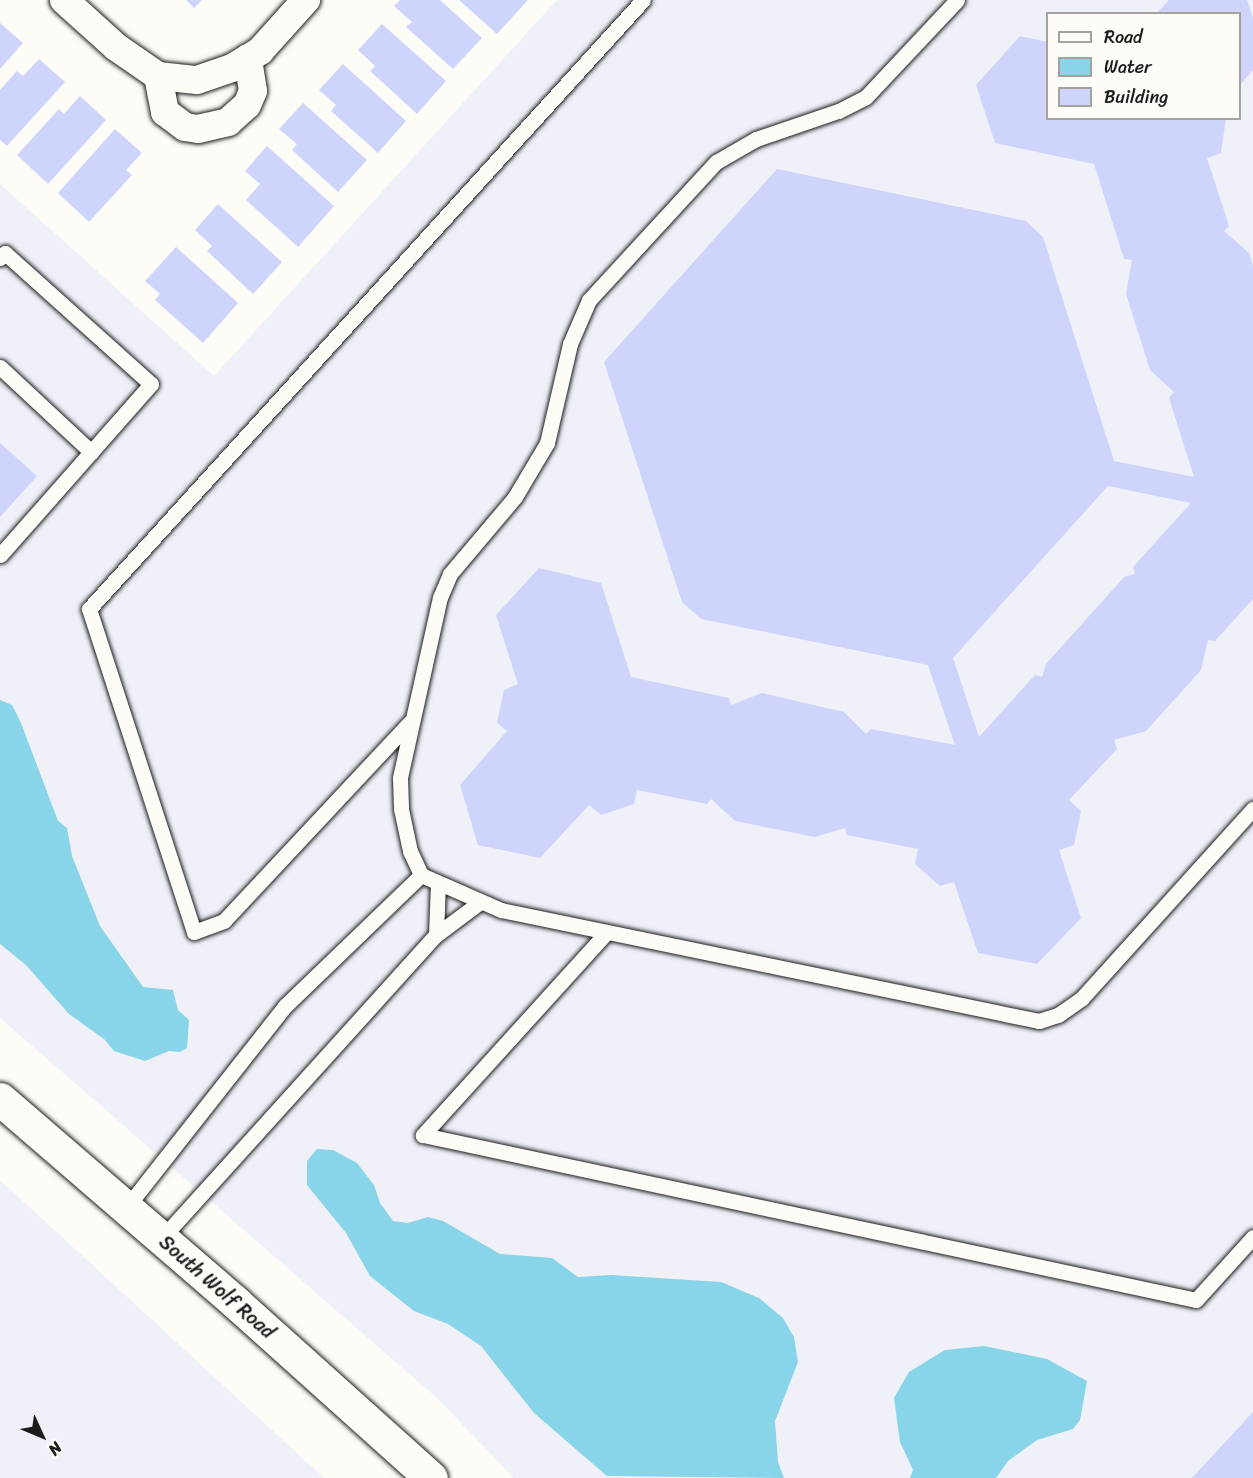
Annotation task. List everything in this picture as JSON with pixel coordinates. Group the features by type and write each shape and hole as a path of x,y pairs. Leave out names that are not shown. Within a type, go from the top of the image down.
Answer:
{"main road":[{"name":"South Wolf Road","path":"0,1100 432,1478"}],"street":[{"path":"64,0 116,47 158,76 197,80 232,68 260,51 306,0"},
{"path":"158,76 165,112 185,127 198,129 228,122 247,105 253,91 248,58"}],"lane":[{"path":"411,720 224,921 194,932 89,609 643,0"},
{"path":"957,0 866,97 838,111 756,139 716,162 590,300 570,344 547,443 515,497 450,574 440,597 400,778 401,809 410,851 421,874 480,902 606,933 1039,1021 1059,1015 1082,998 1253,809"},
{"path":"0,258 5,253 150,384 0,555"},
{"path":"0,367 91,452"},
{"path":"126,1208 285,1006 421,874"},
{"path":"436,935 438,884"},
{"path":"161,1239 436,935 480,902"},
{"path":"606,933 423,1135 1196,1300 1253,1237"}],"shaded area":[{"path":"557,0 1253,0 1253,1478 514,1478 437,1398 0,1018 0,184 214,376"},
{"path":"0,1180 324,1478 0,1478"}],"water":[{"path":"0,700 12,705 21,723 58,821 67,828 72,856 100,926 143,987 173,990 178,1010 189,1020 187,1048 180,1052 169,1051 145,1061 114,1051 104,1039 69,1014 26,965 0,944"},
{"path":"317,1149 333,1150 357,1163 374,1185 380,1203 393,1221 408,1223 428,1217 443,1221 500,1254 552,1258 578,1277 611,1275 721,1282 759,1298 783,1318 794,1337 798,1362 775,1421 778,1462 784,1478 607,1476 534,1413 481,1346 448,1324 414,1311 370,1276 346,1233 307,1185 307,1161"},
{"path":"984,1346 1047,1359 1087,1381 1080,1420 1073,1429 1037,1440 1008,1461 996,1478 910,1478 913,1470 900,1442 894,1398 909,1372 945,1350"}],"building":[{"path":"186,0 202,0 194,8"},
{"path":"400,0 440,0 482,38 453,69 406,27 412,22 394,6"},
{"path":"459,0 528,0 497,34"},
{"path":"1169,0 1247,0 1253,18 1253,70 1241,84 1241,12 1158,12"},
{"path":"0,23 23,43 0,69"},
{"path":"382,24 446,81 417,114 370,71 375,66 358,50"},
{"path":"1020,36 1046,42 1046,120 1226,120 1221,153 1207,158 1229,226 1224,231 1249,253 1253,266 1253,599 1215,641 1208,640 1201,670 1146,731 1114,740 1117,749 1069,800 1081,811 1074,845 1059,850 1081,918 1037,964 978,953 954,882 940,886 915,864 918,849 847,835 845,828 815,837 735,821 711,799 707,804 637,790 634,804 601,815 589,805 540,858 478,845 460,785 507,731 497,723 504,690 518,684 496,615 539,568 601,583 631,677 729,698 731,705 762,693 844,712 866,734 871,729 955,745 928,665 701,619 682,602 604,362 777,169 1026,221 1043,237 1114,461 1194,477 1169,398 1174,392 1150,370 1126,294 1132,260 1124,259 1094,164 995,143 976,85","holes":["1108,486 1191,503 1133,567 1135,574 1124,577 1046,664 1042,677 1035,675 979,737 953,658"]},
{"path":"39,59 65,82 7,146 0,140 0,90 17,71 23,76"},
{"path":"343,64 406,121 378,153 331,111 336,105 319,90"},
{"path":"80,96 106,120 48,184 17,155 59,109 64,114"},
{"path":"303,103 367,160 338,192 292,150 297,144 279,129"},
{"path":"115,129 142,153 126,170 132,175 89,222 58,193"},
{"path":"267,146 334,206 298,247 246,200 260,184 245,171"},
{"path":"218,204 282,262 253,294 207,251 212,246 195,230"},
{"path":"176,247 238,303 203,343 155,300 160,294 145,281"},
{"path":"0,443 37,476 0,517"},
{"path":"1253,1412 1253,1478 1192,1478"}]}
